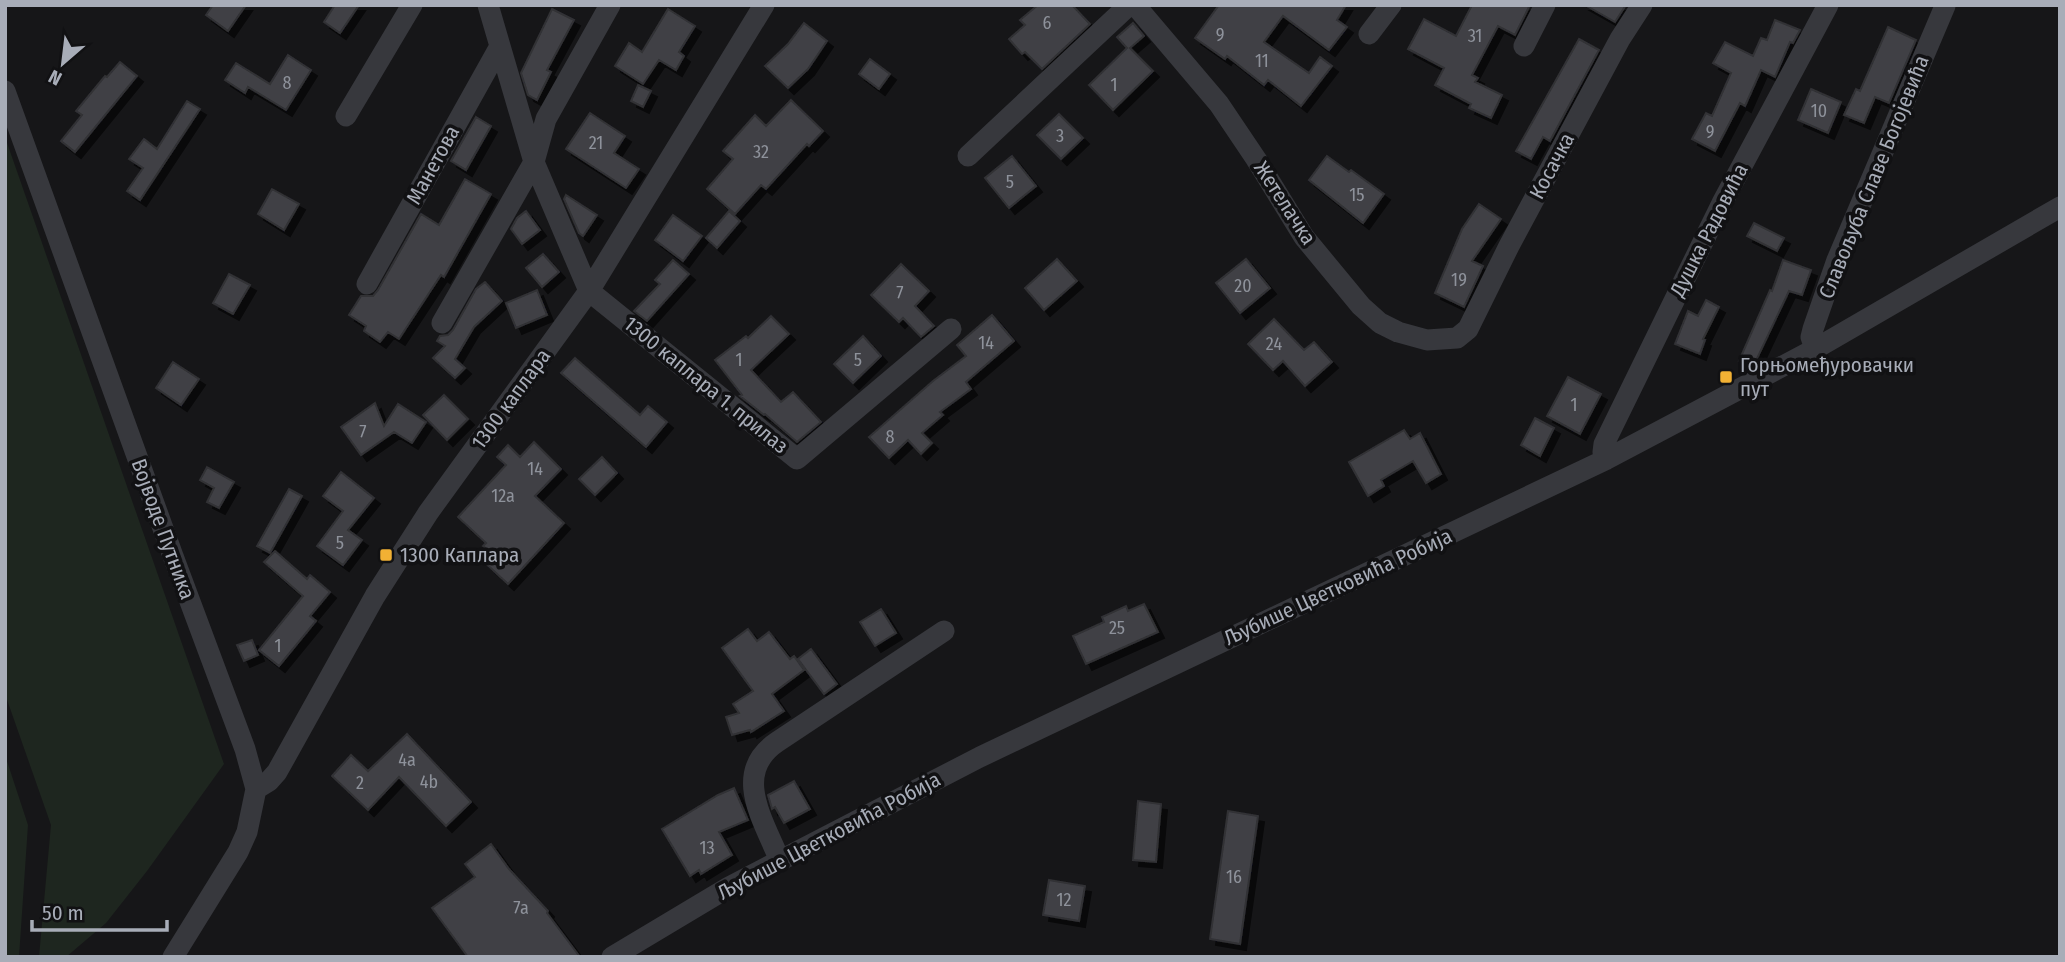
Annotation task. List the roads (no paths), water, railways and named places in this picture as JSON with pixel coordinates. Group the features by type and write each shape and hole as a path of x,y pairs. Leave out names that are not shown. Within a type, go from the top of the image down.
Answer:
{"street":[{"path":"346,116 412,5"},
{"path":"488,5 534,162 589,291"},
{"path":"442,323 534,162 546,119 610,5"},
{"name":"1300 каплара","path":"256,789 277,772 358,623 428,513 589,291 764,5"},
{"path":"1369,34 1391,5"},
{"path":"1524,46 1545,5"},
{"name":"Косачка","path":"1468,329 1508,246 1620,39 1642,5"},
{"name":"Душка Радовића","path":"1605,460 1604,444 1674,298 1764,122 1828,5"},
{"name":"Славољуба Славе Богојевића","path":"1815,349 1811,337 1837,260 1945,6"},
{"path":"968,156 1138,7"},
{"name":"Жетелачка","path":"1138,7 1219,104 1304,237 1362,306 1380,323 1398,332 1427,340 1457,338 1468,329"},
{"name":"Манетова","path":"367,284 500,46"},
{"name":"Војводе Путника","path":"5,91 245,749 256,789 247,832 238,852 173,957"},
{"name":"Љубише Цветковића Робија","path":"612,957 729,887 980,757 1605,460 1815,349 2060,207"},
{"name":"1300 каплара 1. прилаз","path":"589,291 797,459 951,329"},
{"path":"780,861 752,789 754,772 762,755 777,742 944,631"}],"place":[{"name":"Горњомеђуровачки пут","path":"1726,377"},
{"name":"1300 Каплара","path":"386,555"}]}
